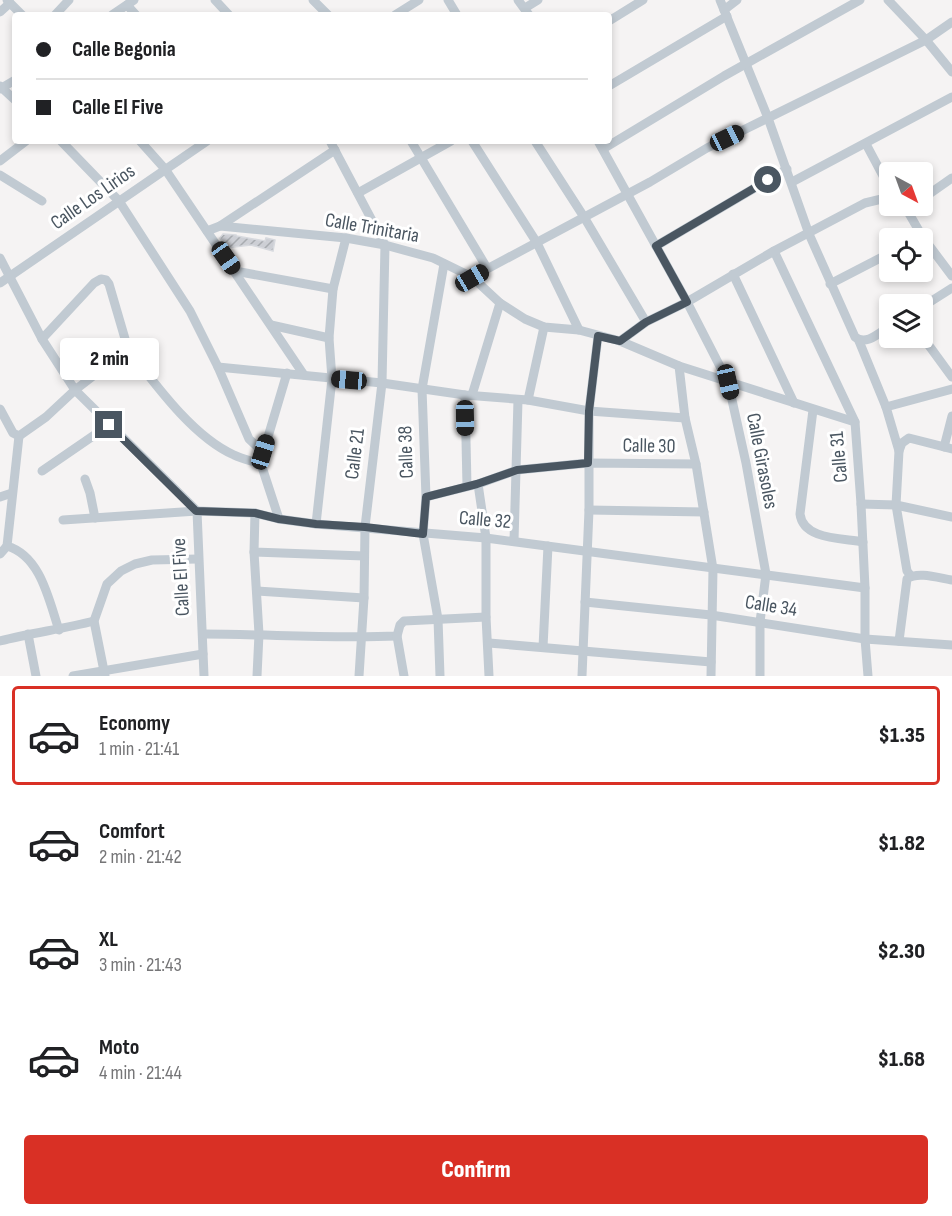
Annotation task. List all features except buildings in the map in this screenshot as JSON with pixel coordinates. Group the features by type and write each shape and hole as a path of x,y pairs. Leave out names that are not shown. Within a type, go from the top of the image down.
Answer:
{"street":[{"path":"58,12 69,0"},
{"path":"215,0 226,12"},
{"path":"313,0 325,12"},
{"path":"524,8 538,0"},
{"path":"612,19 643,0"},
{"path":"720,0 768,118 809,234 830,284 859,341 886,406 899,451"},
{"path":"612,84 726,13 737,0"},
{"path":"612,138 860,0"},
{"path":"888,0 926,40 952,72"},
{"path":"0,12 9,1 19,12"},
{"path":"399,12 414,1"},
{"path":"116,12 131,2"},
{"path":"472,278 707,148 926,40 952,22"},
{"path":"792,182 952,97"},
{"path":"0,160 22,144"},
{"path":"64,144 119,201 190,311 218,367 249,439 263,452"},
{"path":"143,144 165,169 304,375"},
{"name":"Calle Los Lirios","path":"4,280 202,144"},
{"path":"413,144 487,268"},
{"path":"358,193 446,144"},
{"path":"474,144 537,243 579,330"},
{"path":"537,144 584,217 646,322"},
{"path":"866,144 879,168"},
{"path":"220,226 333,145"},
{"name":"Calle 21","path":"333,145 385,244 381,383 365,527 364,598 358,676"},
{"name":"Calle Girasoles","path":"600,145 687,302 728,382 746,463 766,574 760,622 760,676"},
{"path":"656,246 787,169"},
{"path":"0,175 42,201"},
{"path":"933,191 952,178"},
{"path":"620,341 646,322 687,302 774,251 865,203 879,199"},
{"name":"Calle Trinitaria","path":"207,231 220,226 346,238 385,244 433,258 472,278 500,303 525,319 544,327 579,330 620,341 679,366 855,422"},
{"path":"316,524 332,379 329,338 333,289 346,238"},
{"name":"Calle 31","path":"774,251 855,422 863,542 868,676"},
{"path":"933,252 952,276"},
{"name":"Calle El Five","path":"0,258 4,280 75,390 196,511 204,676"},
{"path":"944,265 952,258"},
{"path":"830,284 879,259"},
{"name":"Calle 38","path":"440,676 438,619 423,534 426,497 422,389 444,264"},
{"path":"235,271 333,289"},
{"path":"733,274 794,403"},
{"path":"42,339 94,283 101,279 106,280 128,349 165,397 208,439 233,455 261,464"},
{"path":"933,300 952,288"},
{"path":"467,486 468,395 500,303"},
{"path":"271,325 329,338"},
{"path":"514,541 523,400 544,327"},
{"path":"859,341 865,341 879,333"},
{"path":"582,676 589,510 589,411 598,336"},
{"path":"931,348 952,377"},
{"path":"59,630 44,584 33,565 14,548 3,550 19,436 46,417 75,390 128,349"},
{"path":"679,366 685,418 696,464 713,569 711,676"},
{"path":"218,367 381,383 523,400 589,411 685,418"},
{"path":"279,519 261,464 287,373"},
{"path":"886,406 952,389"},
{"path":"0,409 13,433 19,436"},
{"path":"813,410 800,521 805,528 819,534 863,542"},
{"path":"952,416 948,448 909,438 902,443 899,451 896,505 907,571 911,576 952,580"},
{"path":"42,471 109,425"},
{"name":"Calle 30","path":"426,497 477,484 517,470 588,463 696,464"},
{"path":"85,479 95,518"},
{"path":"477,484 486,538 489,676"},
{"path":"0,497 12,493"},
{"path":"861,504 896,505 952,517"},
{"path":"589,510 704,512"},
{"name":"Calle 32","path":"63,520 196,511 255,513 316,524 514,541 865,588"},
{"path":"255,513 254,552 259,634 257,676"},
{"path":"543,647 548,546"},
{"path":"254,552 364,556"},
{"path":"105,674 94,621 107,584 121,571 135,564 152,560 198,559"},
{"path":"899,641 904,585 911,576"},
{"path":"257,591 364,598"},
{"name":"Calle 34","path":"585,602 711,615 865,639 952,645"},
{"path":"404,676 397,636 400,625 404,621 486,617"},
{"path":"0,641 94,621"},
{"path":"28,634 36,676"},
{"path":"203,634 362,638 397,636"},
{"path":"489,643 711,662"},
{"path":"73,676 105,674 203,654"}],"route":[{"path":"109,425 196,511 255,513 316,524 423,534 426,497 477,484 517,470 588,463 589,411 598,336 620,341 646,322 687,302 656,246 768,180"}]}
